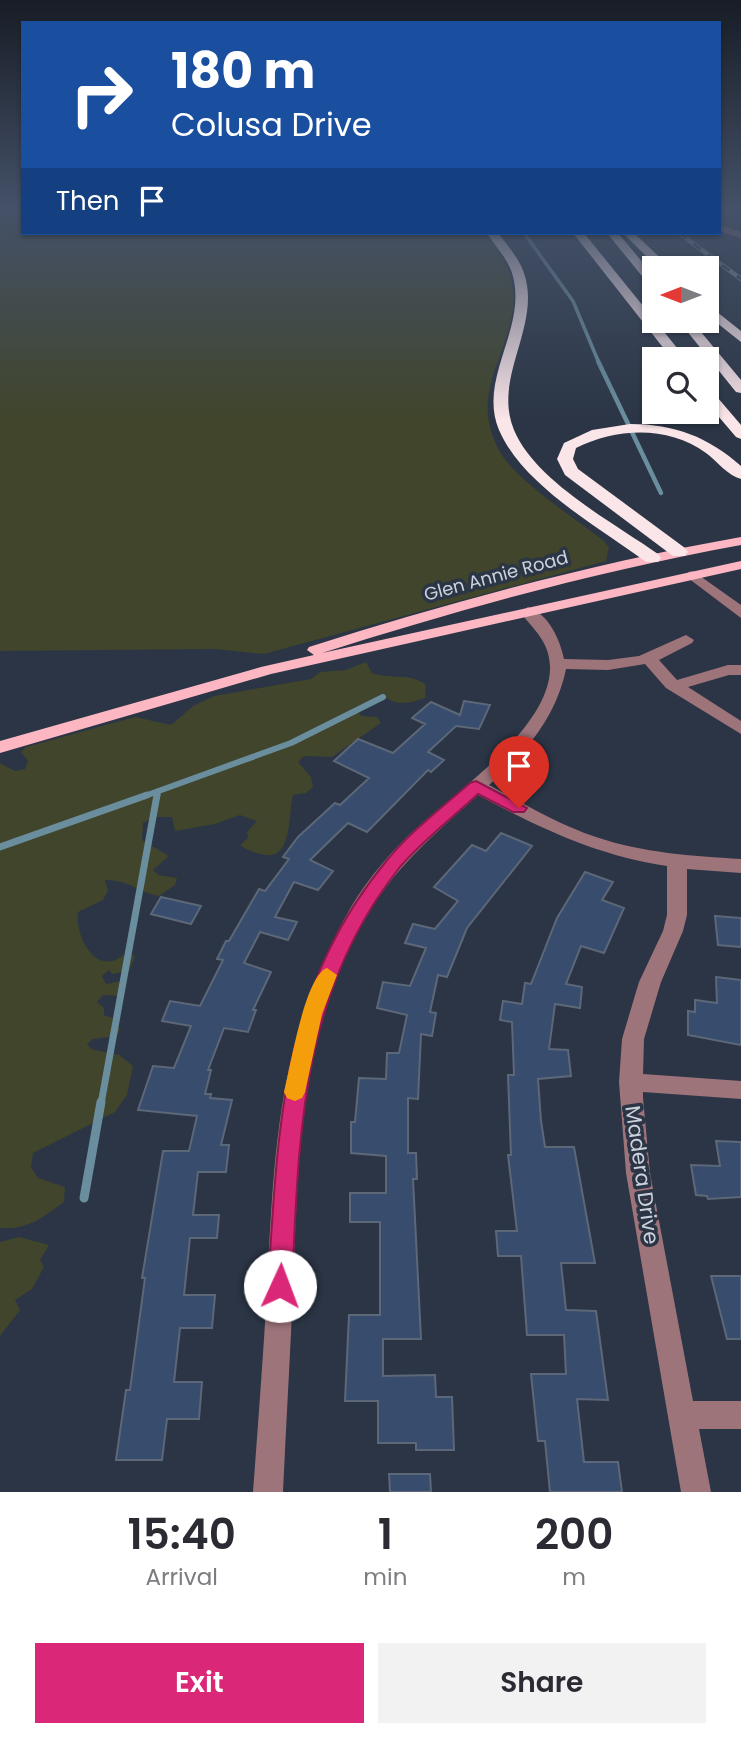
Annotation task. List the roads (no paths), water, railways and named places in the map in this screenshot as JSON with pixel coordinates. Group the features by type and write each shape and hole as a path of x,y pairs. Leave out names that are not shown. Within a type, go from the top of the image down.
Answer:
{"highway":[{"path":"519,280 519,317 500,400 501,415 507,432 521,453 555,485 652,558"},
{"path":"615,280 669,347"},
{"path":"719,319 741,338"},
{"path":"695,333 741,389"},
{"path":"719,408 741,434"},
{"path":"679,552 571,472 565,459 569,446 581,438 611,430 649,430 692,437 709,447 741,474"}],"main road":[{"name":"Glen Annie Road","path":"267,670 309,652 418,618 652,558 741,541"},
{"path":"679,552 693,575"},
{"path":"652,558 693,575"},
{"name":"Glen Annie Road","path":"0,747 267,670 741,565"}],"street":[{"path":"693,575 741,613"},
{"path":"268,1492 287,1167 298,1070 312,1014 340,946 360,909 380,881 425,831 511,755 537,722 551,693 557,664 552,641 528,612"},
{"path":"557,664 619,664 649,659 662,656 686,640"},
{"path":"649,659 675,686 741,729"},
{"path":"675,686 728,670 741,670"},
{"path":"476,786 563,831 601,846 677,862 741,866"},
{"name":"Madera Drive","path":"677,862 677,915 638,1022 631,1082 638,1173 696,1492"},
{"path":"631,1082 741,1090"},
{"path":"682,1415 741,1415"}],"waterway":[{"path":"558,280 573,301 599,363"},
{"path":"598,361 661,493"},
{"path":"158,791 291,743 383,697"},
{"path":"142,797 158,791"},
{"path":"157,797 158,791"},
{"path":"0,847 147,795"},
{"path":"101,1104 157,795"},
{"path":"84,1198 101,1102"}]}
